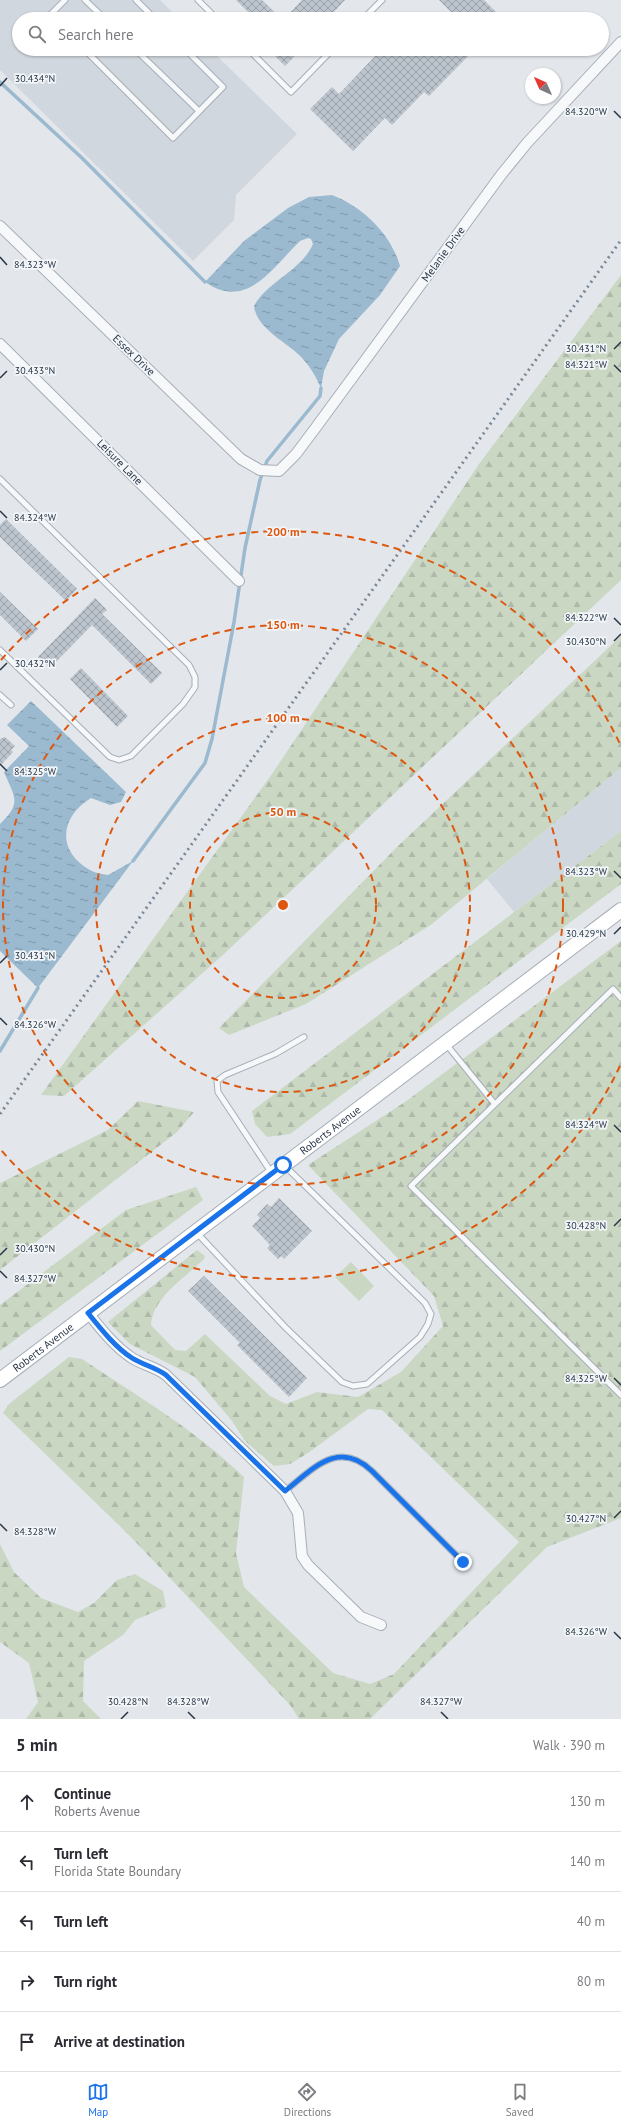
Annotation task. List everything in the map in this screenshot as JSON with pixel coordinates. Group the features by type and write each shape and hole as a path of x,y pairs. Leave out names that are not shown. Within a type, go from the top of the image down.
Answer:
{"street":[{"name":"Melanie Drive","path":"609,55 621,42"},
{"name":"Melanie Drive","path":"268,471 284,467 314,430 501,175 532,137 608,56"},
{"name":"Essex Drive","path":"0,226 241,459 268,471"},
{"name":"Leisure Lane","path":"0,344 239,581"},
{"name":"Roberts Avenue","path":"0,1380 621,910"},
{"path":"88,1313 125,1353 134,1359 155,1367 166,1375 285,1491 298,1513 302,1556 308,1565 362,1617 381,1625"}],"lane":[{"path":"53,12 65,0"},
{"path":"85,0 97,12"},
{"path":"136,0 148,12"},
{"path":"198,0 210,12"},
{"path":"370,12 382,0"},
{"path":"91,56 172,138 222,87 192,56"},
{"path":"142,56 199,111"},
{"path":"255,56 291,92 326,56"},
{"path":"0,479 189,665 196,677 195,687 183,704 131,756 119,760 110,757 0,650"},
{"path":"0,695 11,705"},
{"path":"621,998 613,989 494,1103 411,1186 621,1395"},
{"path":"195,1231 285,1327 342,1382 353,1386 367,1384 420,1337 428,1324 431,1314 425,1304 277,1169 218,1092 217,1081 225,1075 275,1054 304,1037"},
{"path":"446,1043 494,1103"},
{"path":"285,1491 320,1463 331,1458 342,1456 353,1458 363,1463 372,1471 463,1562"}],"shaded area":[{"path":"0,0 160,0 172,12 12,12 12,56 217,56 297,134 236,195 234,220 193,261 0,70"},
{"path":"621,768 621,831 514,912 487,879"}],"green space":[{"path":"621,275 621,580 224,954 64,1096 41,1095 272,774 479,464"},
{"path":"621,636 621,768 432,924 306,1004 229,1035 219,1028 399,845"},
{"path":"621,831 621,884 290,1134 267,1137 255,1124 252,1111"},
{"path":"621,941 621,1518 547,1547 370,1719 299,1719 290,1705 129,1535 3,1413 9,1404 69,1357 82,1359 145,1400 206,1444 244,1477 236,1553 244,1587 333,1673 370,1684 394,1674 519,1542 382,1410 368,1409 308,1453 290,1464 274,1466 245,1441 232,1421 195,1377 130,1344 108,1322 197,1250 205,1256 204,1259 171,1289 157,1306 153,1315 151,1325 175,1350 186,1351 205,1334 270,1396 286,1404 317,1392 358,1397 401,1372 443,1326 434,1296 308,1165 405,1102"},
{"path":"138,1101 194,1112 177,1132 0,1270 0,1183 108,1130"},
{"path":"196,1187 203,1200 0,1351 0,1305 126,1210"},
{"path":"351,1262 374,1286 359,1301 335,1277"},
{"path":"0,1544 14,1572 41,1598 78,1612 94,1603 117,1580 135,1574 163,1591 166,1607 135,1620 123,1635 84,1661 83,1701 101,1719 26,1719 38,1702 29,1663 0,1642"}],"water":[{"path":"332,195 365,214 374,223 390,243 400,266 380,295 339,339 324,371 321,388 303,359 267,329 261,322 256,314 254,306 267,290 301,262 313,244 311,239 308,238 300,241 269,273 246,289 234,292 220,290 205,282 244,241 288,208 309,197"},
{"path":"31,701 126,792 121,802 110,805 91,798 81,806 73,815 68,824 66,834 67,844 71,853 79,862 90,870 96,873 108,875 133,861 38,988 0,951 0,824 7,817 14,805 13,794 4,772 29,746 7,725"}],"building":[{"path":"236,0 262,0 275,12 248,12"},
{"path":"302,0 345,0 334,12 291,12"},
{"path":"439,0 484,0 496,12 451,12"},
{"path":"275,56 295,56 285,66"},
{"path":"375,56 468,56 429,96 424,92 392,125 385,118 353,151 310,109 332,87 339,94"},
{"path":"6,519 77,589 66,601 0,537 0,525"},
{"path":"0,592 38,629 26,641 0,615"},
{"path":"95,598 107,610 102,614 162,673 151,684 92,625 50,668 38,657"},
{"path":"81,668 128,716 117,727 70,679"},
{"path":"5,737 15,746 11,750 13,752 0,766 0,739"},
{"path":"279,1198 312,1231 284,1259 281,1256 278,1259 267,1248 270,1245 252,1226 260,1218 257,1215 267,1204 271,1207"},
{"path":"204,1276 307,1378 289,1397 237,1345 240,1343 188,1291"}],"waterway":[{"path":"0,82 82,158 205,282"},
{"path":"133,861 205,763 212,739 234,622 245,548 260,480 267,461 320,396 321,388"},
{"path":"0,1051 38,988"}],"railway":[{"path":"0,1114 621,240"}],"route":[{"path":"283,1165 88,1313 103,1332 125,1353 134,1359 155,1367 166,1375 285,1491 320,1463 331,1458 342,1456 353,1458 363,1463 372,1471 463,1562"}]}
